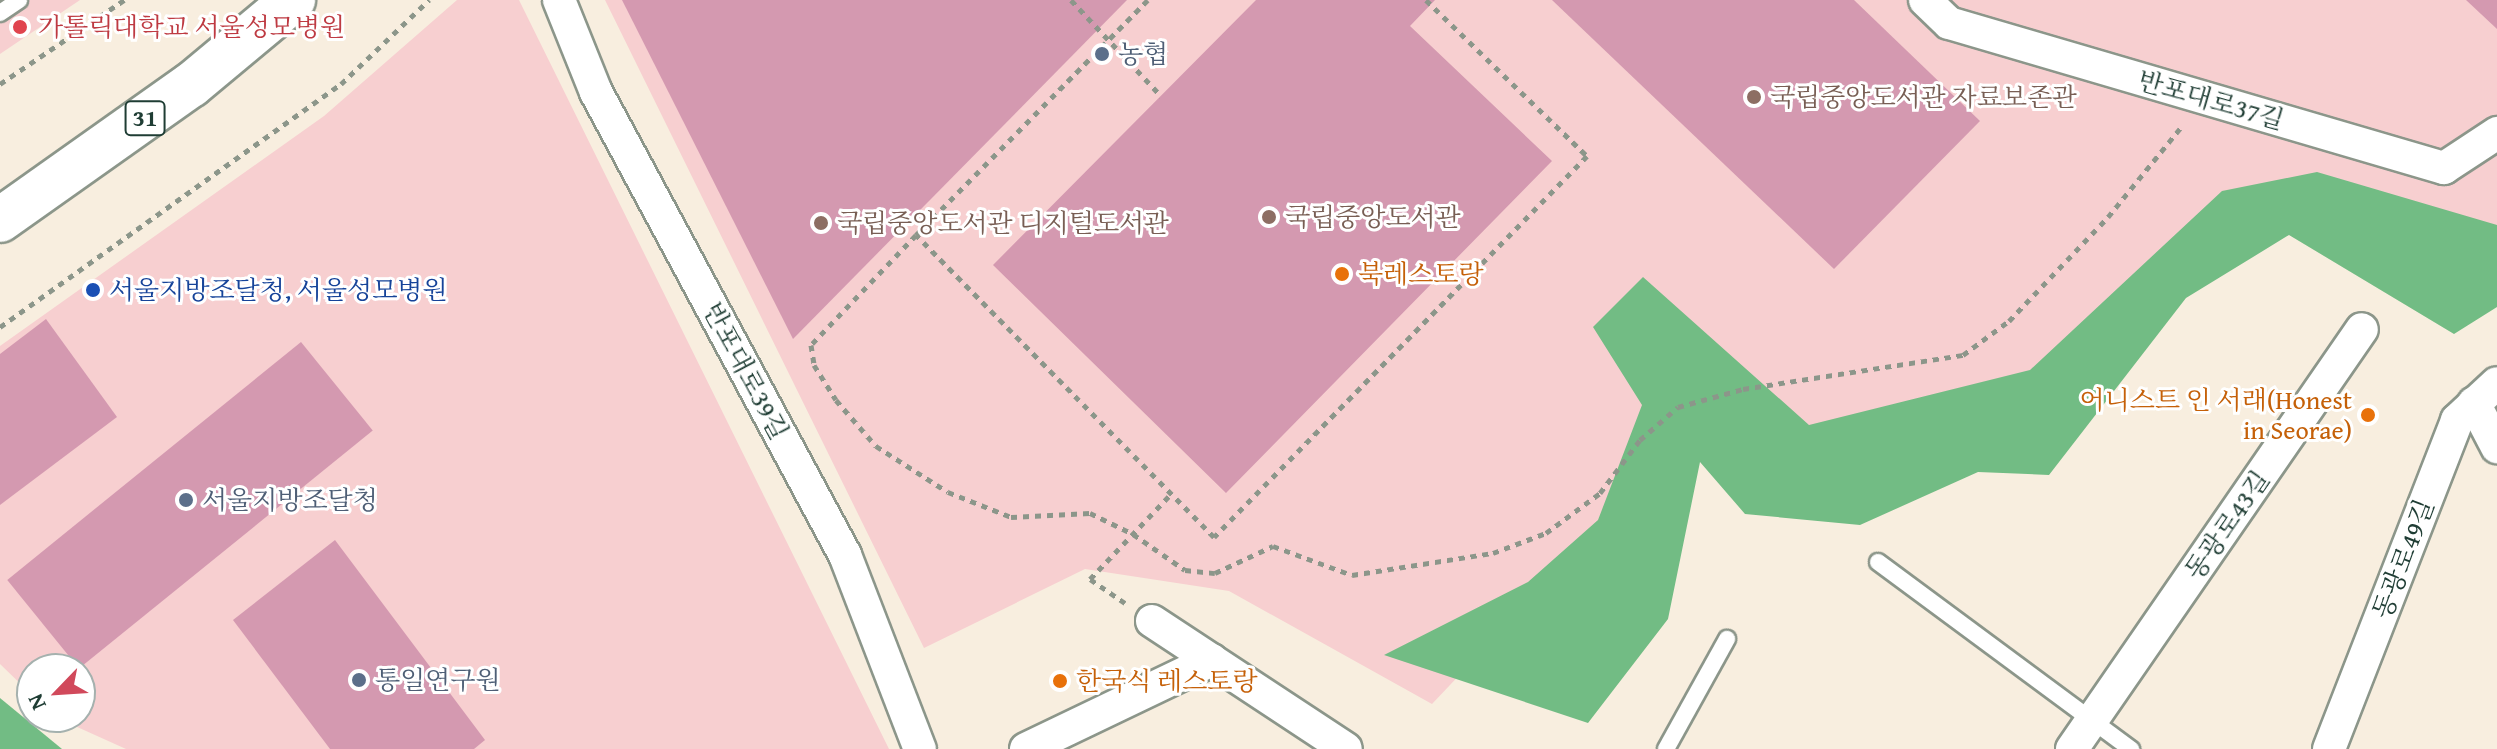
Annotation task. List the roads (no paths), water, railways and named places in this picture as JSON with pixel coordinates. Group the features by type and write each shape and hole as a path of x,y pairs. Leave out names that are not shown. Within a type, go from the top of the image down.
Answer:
{"main road":[{"name":"31","path":"0,220 191,85 293,0"}],"street":[{"name":"반포대로39길","path":"559,0 596,92 845,555 920,749"},
{"name":"반포대로37길","path":"1925,0 1949,23 2444,168 2497,133"},
{"name":"동광로43길","path":"2072,749 2362,329"},
{"path":"2486,393 2497,447"},
{"name":"동광로49길","path":"2329,749 2457,420 2486,393"},
{"path":"1152,621 1346,749"},
{"path":"1026,749 1212,660"}],"lane":[{"path":"0,13 19,0"},
{"path":"1878,562 2131,749"},
{"path":"1666,749 1727,639"}],"place":[{"name":"가톨릭대학교 서울성모병원","path":"20,27"},
{"name":"농협","path":"1102,54"},
{"name":"국립중앙도서관 자료보존관","path":"1754,97"},
{"name":"국립중앙도서관","path":"1269,217"},
{"name":"국립중앙도서관 디지털도서관","path":"821,223"},
{"name":"북레스토랑","path":"1342,274"},
{"name":"서울지방조달청, 서울성모병원","path":"93,290"},
{"name":"어니스트 인 서래(Honest in Seorae)","path":"2368,415"},
{"name":"서울지방조달청","path":"186,500"},
{"name":"통일연구원","path":"359,680"},
{"name":"한국식 레스토랑","path":"1060,681"}]}
